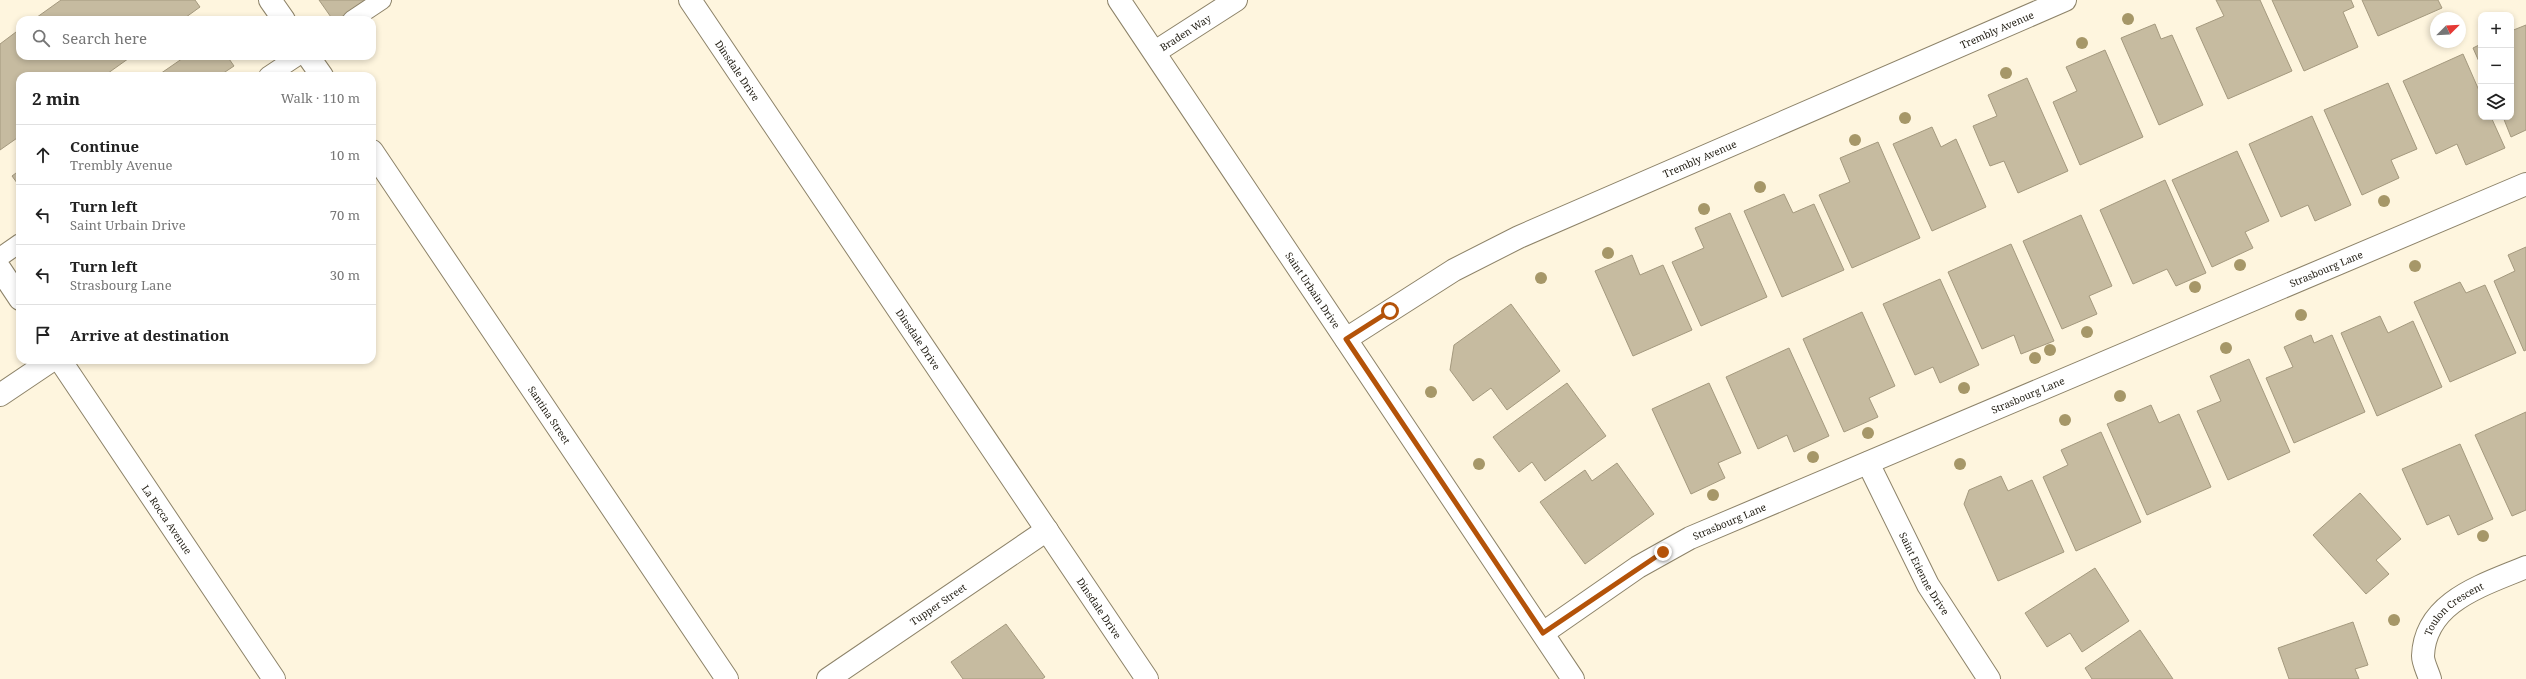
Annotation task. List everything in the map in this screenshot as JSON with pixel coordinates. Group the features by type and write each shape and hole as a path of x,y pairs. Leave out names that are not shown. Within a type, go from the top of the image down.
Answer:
{"street":[{"path":"270,0 281,16"},
{"name":"Dinsdale Drive","path":"690,0 1147,679"},
{"name":"Saint Urbain Drive","path":"1119,0 1573,679"},
{"name":"Braden Way","path":"1155,52 1236,0"},
{"name":"Trembly Avenue","path":"1346,339 1454,270 1513,240 2065,0"},
{"path":"311,60 319,72"},
{"name":"Santina Street","path":"376,157 727,679"},
{"name":"Strasbourg Lane","path":"1543,633 1663,552 1868,463 2526,184"},
{"path":"0,269 16,294"},
{"path":"0,395 46,364"},
{"name":"La Rocca Avenue","path":"63,364 274,679"},
{"name":"Saint Etienne Drive","path":"1868,463 1928,585 1989,679"},
{"name":"Tupper Street","path":"828,679 1047,530"},
{"name":"Toulon Crescent","path":"2430,679 2423,657 2428,630 2451,602 2526,567"}],"lane":[{"path":"358,16 382,0"},
{"path":"274,72 292,60"},
{"path":"0,257 16,246"}],"building":[{"path":"61,0 195,0 200,7 188,16 39,16"},
{"path":"319,0 366,0 343,16 330,16"},
{"path":"2216,0 2260,0 2292,71 2228,99 2196,28 2224,16"},
{"path":"2272,0 2351,0 2354,7 2343,12 2358,47 2304,71"},
{"path":"2362,0 2438,0 2442,8 2378,36"},
{"path":"2155,24 2161,39 2172,35 2203,105 2159,125 2121,38"},
{"path":"2526,25 2526,130 2511,137 2504,120 2514,120 2514,30"},
{"path":"16,32 16,60 126,60 110,72 16,72 16,139 0,150 0,44"},
{"path":"2478,46 2478,59 2473,48"},
{"path":"2105,50 2143,137 2080,165 2053,102 2077,91 2066,67"},
{"path":"2463,54 2478,88 2478,120 2492,120 2505,148 2466,165 2457,144 2436,154 2403,81"},
{"path":"180,60 230,60 234,66 225,72 163,72"},
{"path":"2027,78 2068,171 2018,193 2004,161 1990,166 1973,126 1997,116 1988,95"},
{"path":"2388,83 2417,149 2391,160 2399,178 2362,195 2324,110"},
{"path":"2312,116 2351,205 2315,221 2308,205 2281,217 2249,144"},
{"path":"1932,127 1941,147 1956,139 1986,207 1932,231 1893,144"},
{"path":"1878,142 1920,238 1852,268 1819,195 1850,182 1840,158"},
{"path":"2237,151 2269,221 2245,232 2253,248 2212,267 2172,180"},
{"path":"16,173 16,182 12,176"},
{"path":"2165,180 2206,273 2176,286 2167,269 2133,284 2100,210"},
{"path":"1784,194 1793,213 1814,204 1844,270 1782,297 1744,211"},
{"path":"1730,213 1767,297 1701,326 1672,262 1704,248 1695,228"},
{"path":"2081,215 2112,286 2089,296 2097,314 2062,329 2023,241"},
{"path":"2011,244 2054,341 2021,354 2014,335 1982,349 1948,272"},
{"path":"2526,247 2526,350 2524,351 2494,281 2515,271 2508,255"},
{"path":"1632,255 1640,275 1663,265 1692,330 1633,356 1595,271"},
{"path":"1940,279 1979,365 1940,383 1933,367 1915,375 1883,304"},
{"path":"2460,282 2466,293 2485,285 2516,353 2450,382 2414,302"},
{"path":"1511,304 1560,371 1507,410 1491,388 1473,401 1450,370 1454,345"},
{"path":"1862,312 1895,386 1869,398 1878,417 1844,432 1803,339"},
{"path":"2380,316 2388,333 2413,321 2442,387 2377,416 2341,333"},
{"path":"2311,335 2314,343 2332,335 2365,412 2294,443 2266,378 2293,367 2284,347"},
{"path":"1789,348 1829,436 1794,452 1787,435 1758,449 1726,377"},
{"path":"2249,359 2290,452 2228,480 2197,411 2221,401 2210,376"},
{"path":"1567,383 1606,436 1545,481 1532,462 1519,472 1493,437"},
{"path":"1709,383 1741,453 1718,463 1725,478 1691,494 1652,409"},
{"path":"2151,405 2159,423 2179,414 2211,487 2147,515 2107,424"},
{"path":"2526,412 2526,510 2512,516 2475,435"},
{"path":"2101,432 2141,522 2076,551 2043,477 2068,465 2061,450"},
{"path":"2460,444 2493,519 2458,535 2449,515 2427,525 2402,469"},
{"path":"1617,463 1654,514 1585,564 1540,502 1585,470 1592,481"},
{"path":"2001,476 2008,491 2032,480 2064,552 1998,581 1964,504 1969,490"},
{"path":"2360,493 2401,539 2376,560 2389,574 2366,594 2313,535"},
{"path":"2095,568 2129,621 2082,652 2070,633 2047,647 2025,613"},
{"path":"2353,622 2368,665 2355,669 2359,679 2289,679 2278,648"},
{"path":"1006,624 1045,677 1042,679 963,679 951,662"},
{"path":"2140,630 2173,679 2092,679 2085,668"}],"route":[{"path":"1390,311 1346,339 1543,633 1638,567 1663,552"}]}
